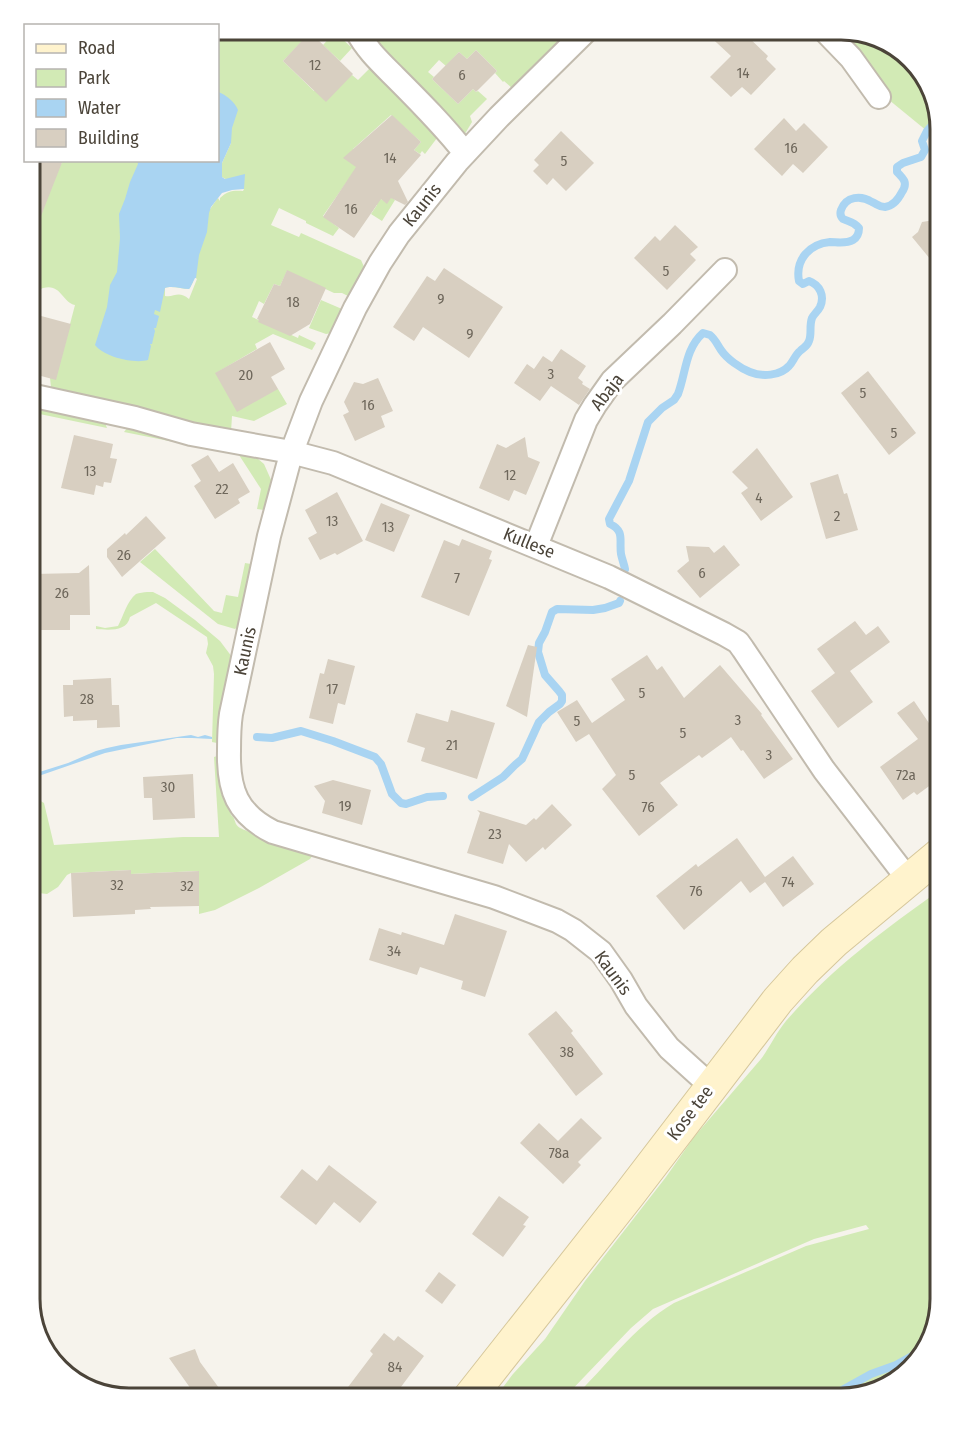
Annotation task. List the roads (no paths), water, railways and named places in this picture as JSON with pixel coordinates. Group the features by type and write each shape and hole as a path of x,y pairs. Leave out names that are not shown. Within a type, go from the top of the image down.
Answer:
{"main road":[{"name":"Kose tee","path":"477,1388 621,1206 764,1017 805,970 834,942 930,862"}],"street":[{"path":"362,40 465,153"},
{"name":"Kaunis","path":"576,41 465,153 417,210 380,263 321,378 291,452 269,536 229,727 230,777 235,796 242,807 257,823 273,832 494,897 557,921 573,930 601,952 636,1006 669,1048 711,1086"},
{"path":"835,41 851,58 879,97"},
{"name":"Abaja","path":"536,546 586,420 604,392 612,381 688,309 724,270"},
{"name":"Kullese","path":"41,397 135,418 190,434 291,452 333,463 609,577 690,615 738,642 824,770 908,879"}],"water":[{"path":"219,92 235,104 238,110 232,128 231,143 222,163 222,177 225,179 245,174 244,189 222,193 211,207 207,232 199,255 196,278 189,289 165,288 160,312 155,310 154,314 159,316 156,328 154,328 152,344 150,344 148,360 142,361 112,356 95,345 107,307 110,285 117,272 120,238 119,214 137,162 219,162"},
{"path":"191,735 212,737 212,739 177,738 105,753 40,775 40,772 96,751"}],"waterway":[{"path":"625,569 621,554 620,533 610,524 609,519 629,481 648,422 678,394 689,354 697,339 703,333 710,335 730,360 755,374 776,374 789,366 808,343 812,318 820,307 822,299 816,285 809,281 803,284 799,281 799,266 805,254 822,243 842,243 856,238 859,228 843,219 840,214 843,205 850,199 863,198 885,207 891,205 899,197 905,184 897,172 897,167 921,157 925,150 922,141 930,128"},
{"path":"472,797 503,777 522,759 539,722 562,701 562,695 545,675 538,652 539,643 552,612 557,609 593,610 605,608 620,601"},
{"path":"257,737 272,738 301,731 375,757 381,764 392,794 401,803 406,804 427,797 443,796"},
{"path":"846,1388 871,1374 905,1360"}]}
